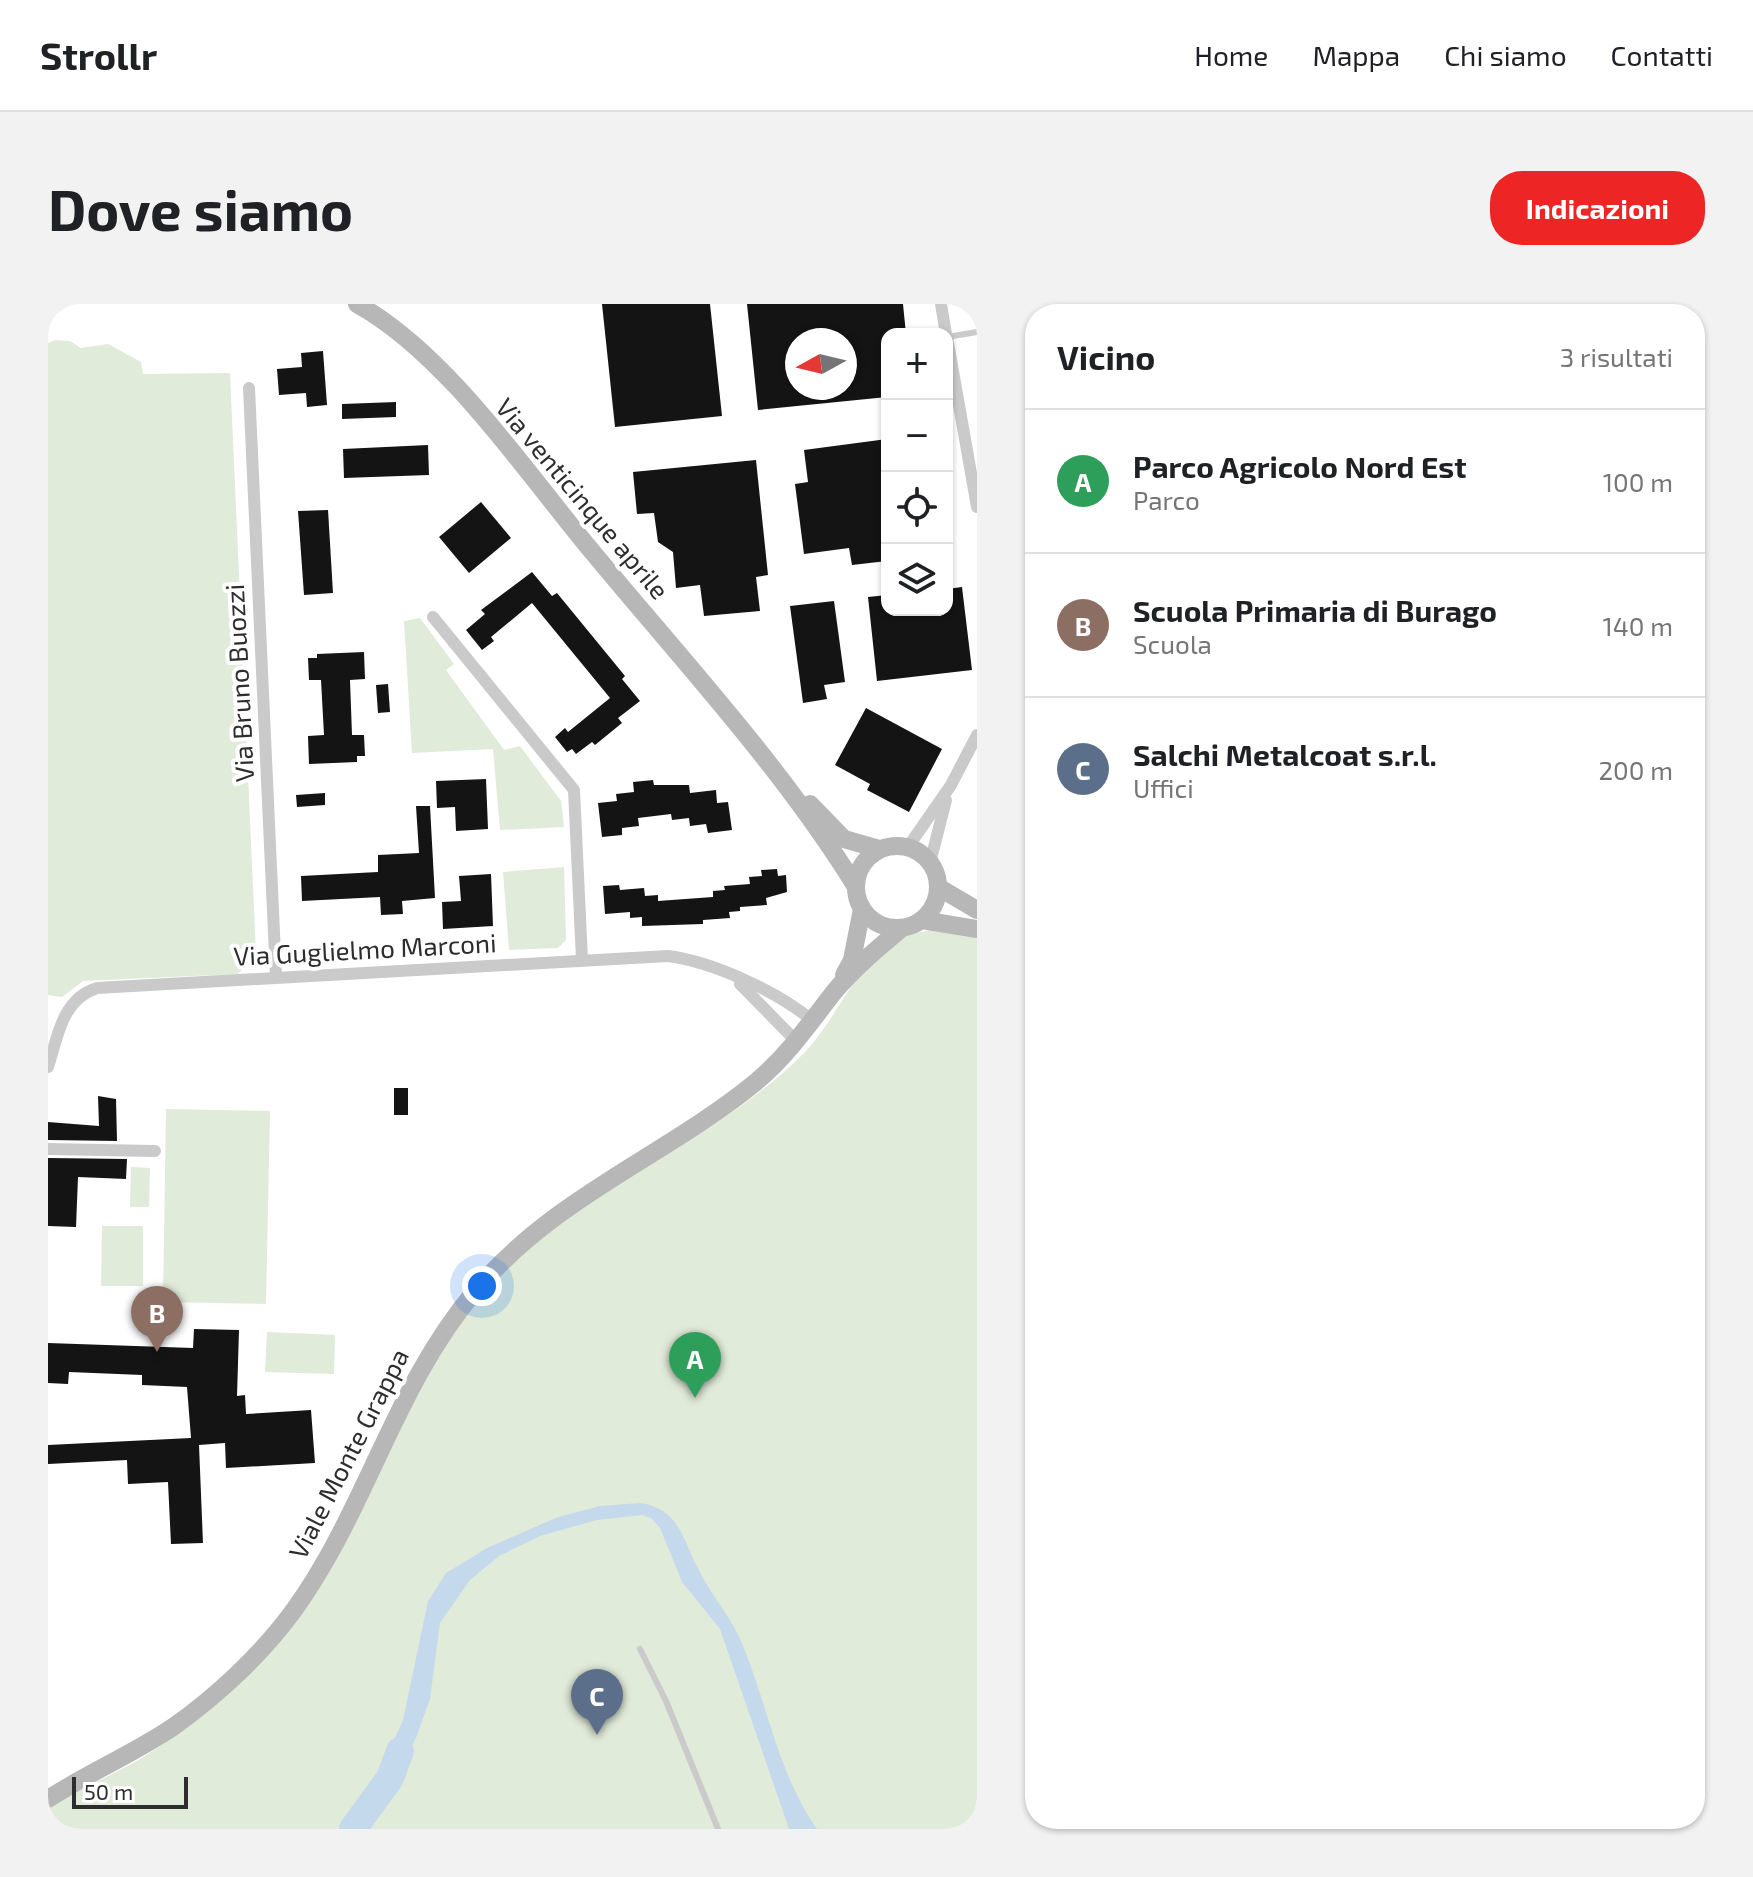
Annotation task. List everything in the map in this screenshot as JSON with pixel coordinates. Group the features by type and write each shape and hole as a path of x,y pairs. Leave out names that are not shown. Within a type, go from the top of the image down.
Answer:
{"street":[{"name":"Via venticinque aprile","path":"357,304 408,340 444,376 752,744 832,848 856,887"},
{"path":"941,304 946,328"},
{"path":"953,370 977,507"},
{"name":"Via Bruno Buozzi","path":"249,388 276,976"},
{"path":"433,617 574,790 582,960"},
{"path":"908,847 951,785 977,735"},
{"name":"Via venticinque aprile","path":"752,744 844,839 879,849"},
{"path":"930,863 908,847 879,849 862,865 856,887 862,909 879,924 902,928 922,920 934,906 938,887 930,863 951,785"},
{"path":"938,887 977,910"},
{"name":"Viale Monte Grappa","path":"82,1777 172,1727 241,1669 278,1630 339,1537 403,1399 454,1317 478,1288 539,1228 583,1194 747,1089 798,1043 835,991 852,960 862,909"},
{"path":"922,920 977,929"},
{"name":"Viale Monte Grappa","path":"835,991 902,928"},
{"name":"Via Guglielmo Marconi","path":"48,1067 66,1013 83,992 97,988 276,976 668,956 691,959 779,997 813,1021"},
{"name":"Via Guglielmo Marconi","path":"731,977 798,1043"},
{"path":"48,1149 155,1151"},
{"path":"48,1791 82,1777"},
{"path":"48,1799 82,1777"}],"lane":[{"path":"953,335 977,332"},
{"path":"640,1649 666,1701 718,1829"}],"green space":[{"path":"70,341 81,348 108,344 141,362 143,374 230,373 256,954 238,974 83,981 62,997 48,995 48,343"},
{"path":"420,618 454,664 446,670 504,750 520,746 561,801 564,827 500,830 493,749 412,753 404,621"},
{"path":"564,867 566,940 558,948 509,950 503,872"},
{"path":"943,929 977,936 977,1829 48,1829 48,1807 162,1745 238,1681 306,1607 342,1549 433,1364 479,1296 514,1259 593,1199 722,1119 762,1090 818,1037 859,975 892,944 915,934"},
{"path":"166,1109 270,1111 266,1304 163,1302"},
{"path":"131,1167 150,1168 149,1207 130,1207"},
{"path":"102,1226 143,1226 143,1286 101,1286"},
{"path":"267,1332 335,1335 334,1374 265,1372"}],"water":[{"path":"640,1503 664,1512 679,1528 705,1581 737,1632 792,1785 817,1829 789,1829 720,1629 682,1582 660,1528 651,1518 642,1515 597,1520 540,1536 499,1556 470,1580 440,1623 430,1699 416,1738 390,1787 377,1778 403,1720 428,1601 446,1573 487,1548 558,1517 600,1506"}],"building":[{"path":"602,304 710,304 722,416 615,427"},
{"path":"747,304 903,304 905,328 881,328 881,398 758,410"},
{"path":"323,351 327,405 307,407 306,393 279,395 277,369 302,367 301,353"},
{"path":"396,402 396,417 342,419 342,404"},
{"path":"881,440 881,562 852,565 849,548 804,554 795,484 808,482 804,450"},
{"path":"428,445 429,475 344,478 343,449"},
{"path":"756,460 768,575 756,577 760,611 704,616 700,585 676,588 673,552 658,542 654,513 637,514 633,472"},
{"path":"481,502 511,538 469,573 439,537"},
{"path":"328,510 333,593 304,595 298,511"},
{"path":"532,572 552,596 557,593 625,676 622,679 640,701 618,718 622,723 595,745 592,742 576,754 572,749 567,752 555,737 565,728 568,732 610,698 532,603 491,637 494,641 482,650 466,630 485,614 481,610"},
{"path":"962,587 972,670 877,681 868,597 881,596 881,616 953,616 953,588"},
{"path":"834,601 845,682 824,685 827,699 803,703 790,606"},
{"path":"364,652 365,679 350,680 352,735 364,735 365,756 357,756 357,762 309,764 308,736 324,735 321,680 309,680 308,658 317,658 317,654"},
{"path":"388,684 390,712 378,713 376,685"},
{"path":"866,708 942,749 909,812 867,790 870,784 835,765"},
{"path":"486,779 488,829 456,831 455,807 437,808 436,781"},
{"path":"653,780 654,785 689,785 690,793 716,790 717,803 728,802 732,830 708,833 706,824 690,826 689,818 672,820 671,814 638,818 639,826 622,828 622,835 602,837 598,803 617,801 616,794 634,792 633,782"},
{"path":"325,793 325,805 297,807 296,795"},
{"path":"416,806 430,806 435,898 402,901 403,914 381,915 380,897 302,901 301,876 378,872 378,855 419,853"},
{"path":"777,869 778,876 786,875 787,892 766,898 767,905 740,907 740,911 729,912 730,918 703,920 703,924 642,926 642,917 630,918 630,912 605,914 603,886 619,885 620,890 644,888 645,896 658,895 658,901 713,897 713,891 725,890 724,886 750,884 749,877 762,876 761,870"},
{"path":"491,874 493,926 443,929 442,902 461,901 459,876"},
{"path":"394,1088 408,1088 408,1115 394,1115"},
{"path":"98,1096 116,1099 117,1141 48,1140 48,1122 99,1126"},
{"path":"48,1158 127,1159 126,1179 78,1177 76,1227 48,1226"},
{"path":"194,1329 239,1330 237,1396 245,1395 246,1414 311,1410 315,1463 226,1468 225,1443 199,1445 203,1543 171,1544 168,1482 128,1484 127,1460 48,1464 48,1445 191,1438 187,1387 142,1385 142,1375 69,1372 68,1384 48,1383 48,1343 193,1348"}],"waterway":[{"path":"353,1829 390,1778 400,1751"}],"place":[{"name":"Scuola Primaria di Burago","path":"157,1352"},
{"name":"Parco Agricolo Nord Est","path":"695,1398"},
{"name":"Salchi Metalcoat s.r.l.","path":"597,1735"}]}
